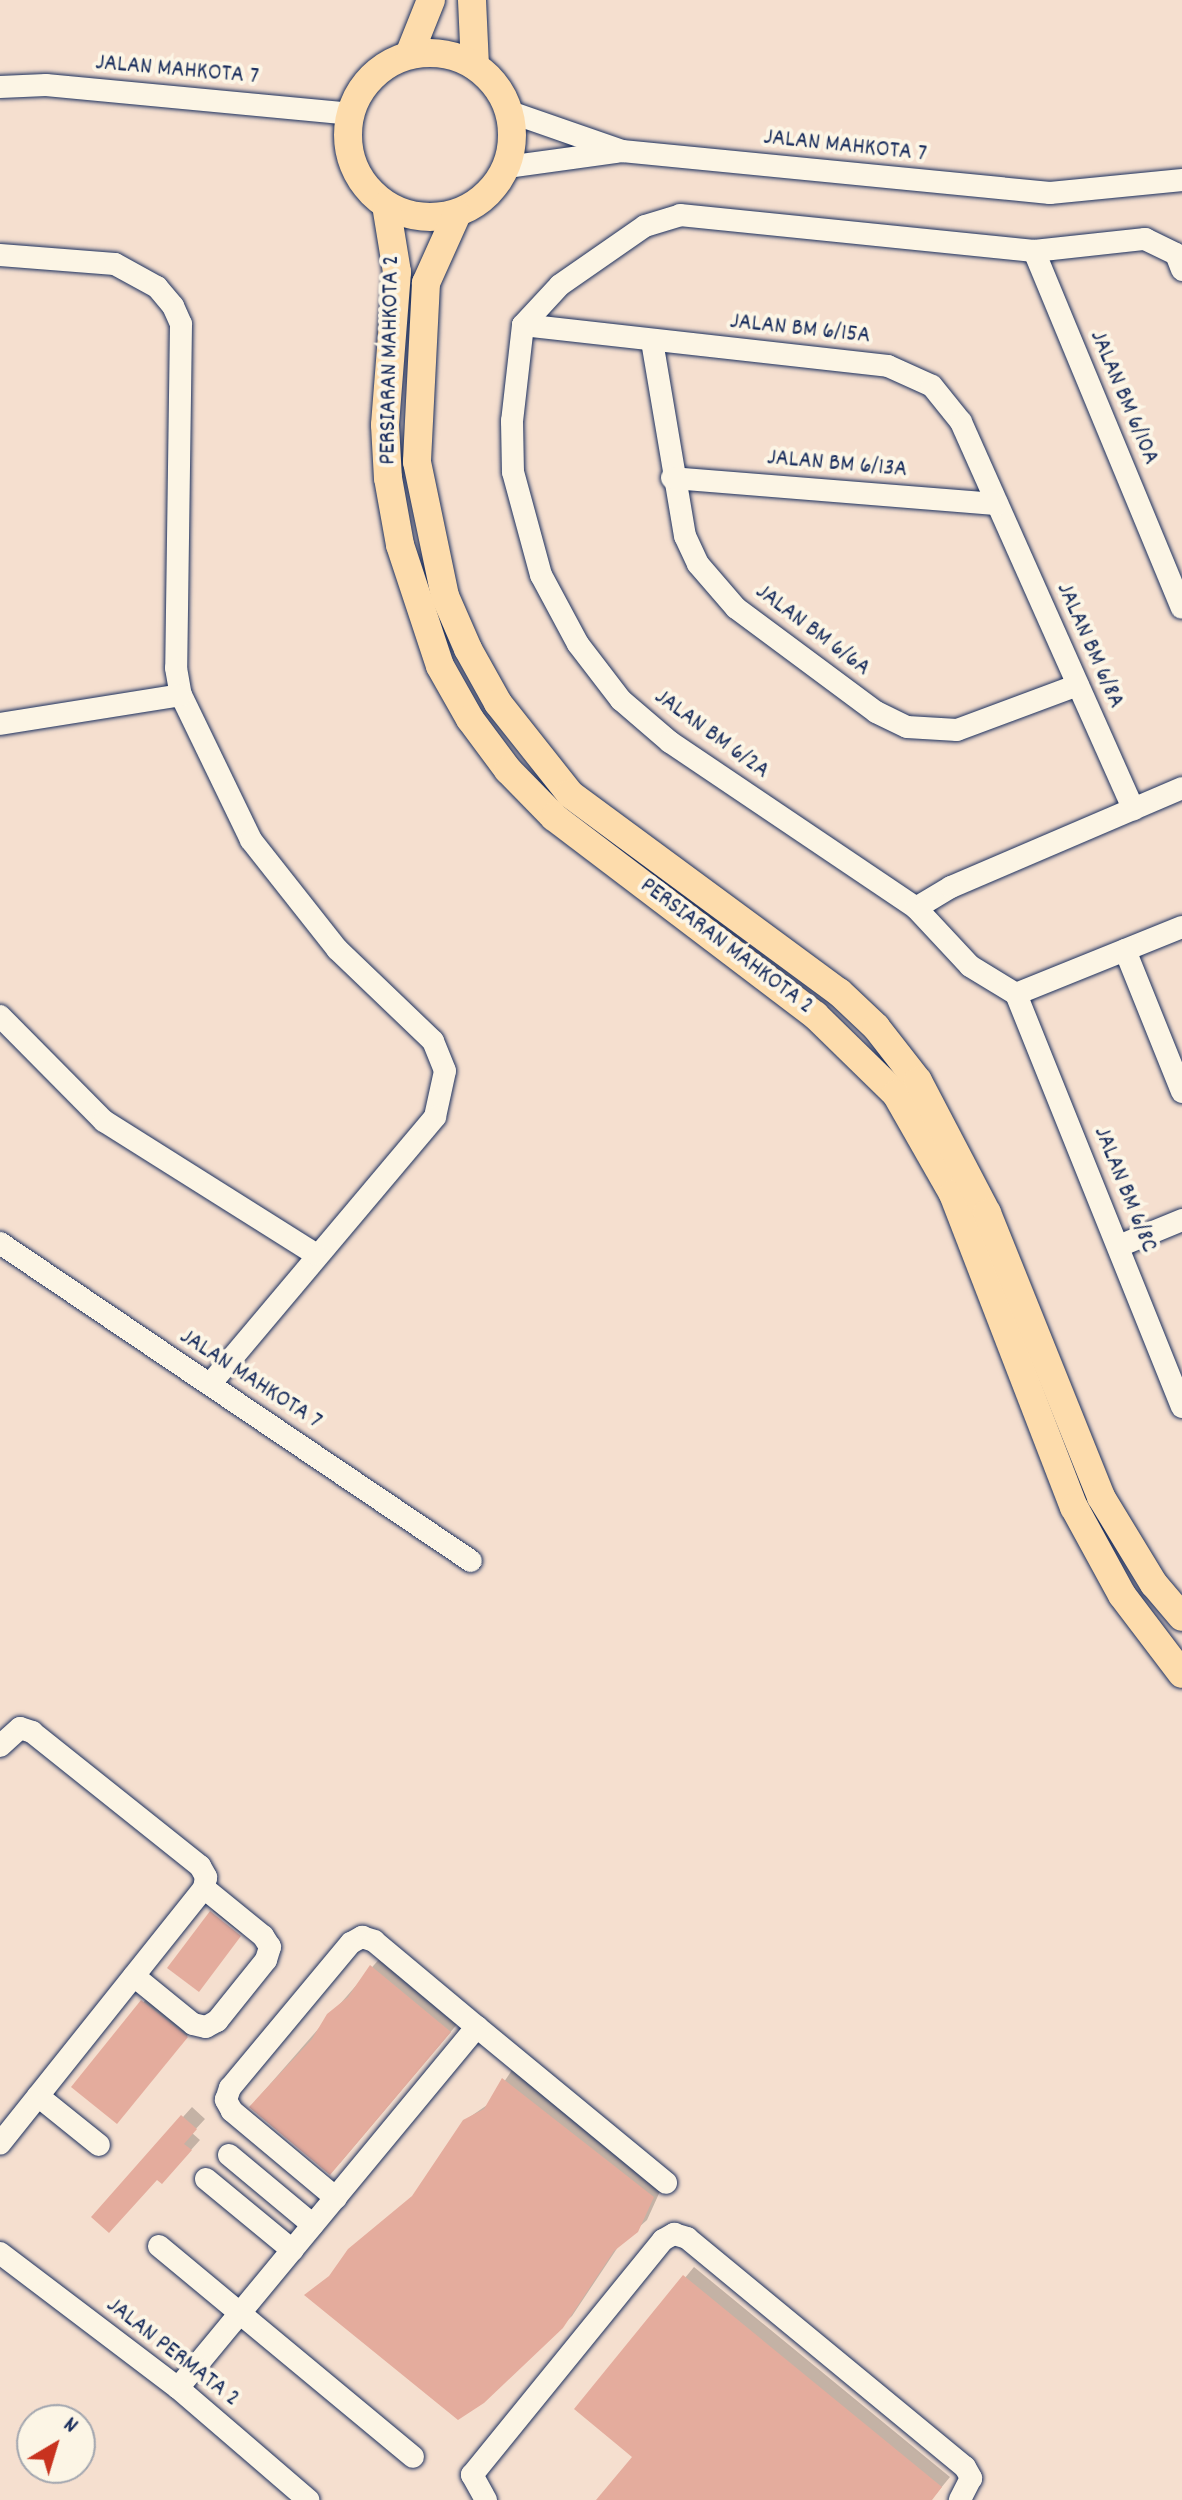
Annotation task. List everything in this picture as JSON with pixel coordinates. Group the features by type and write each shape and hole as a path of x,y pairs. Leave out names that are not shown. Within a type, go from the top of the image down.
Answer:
{"main road":[{"path":"409,55 431,0"},
{"path":"472,0 475,66"},
{"path":"409,55 455,56 475,66 496,86 510,112 513,140 507,167 495,187 457,214 433,218 386,205 353,166 347,140 350,114 372,76 409,55"},
{"name":"PERSIARAN MAHKOTA 2","path":"386,205 397,272 385,425 388,478 400,545 440,666 470,719 508,770 554,817 815,1015 896,1094 953,1194 1074,1507 1122,1595 1182,1674"},
{"name":"PERSIARAN MAHKOTA 2","path":"457,214 426,283 417,462 445,596 468,649 505,714 570,794 839,992 876,1027 918,1081 987,1213 1101,1497 1154,1584 1182,1617"},
{"path":"1074,1507 1101,1497"}],"street":[{"name":"JALAN MAHKOTA 7","path":"0,87 46,85 350,114"},
{"name":"JALAN MAHKOTA 7","path":"510,112 622,151 1050,193 1182,180"},
{"path":"507,167 622,151"},
{"path":"523,325 560,285 645,226 680,215 1034,251 1145,239 1176,254 1182,270"},
{"name":"JALAN BM 6/10A","path":"1034,251 1182,608"},
{"path":"0,255 115,264 157,287 181,324 176,668 181,695 251,840 337,949 433,1041 445,1071 435,1117 315,1254 210,1384"},
{"name":"JALAN BM 6/15A","path":"523,325 879,364 913,374 956,412 997,504"},
{"name":"JALAN BM 6/2A","path":"523,325 512,421 513,472 541,575 578,644 621,700 670,742 916,908 965,962 1016,994"},
{"name":"JALAN BM 6/6A","path":"652,341 672,478 693,555 736,608 891,721 923,731 957,730 1078,685"},
{"name":"JALAN BM 6/13A","path":"672,478 997,504"},
{"name":"JALAN BM 6/8A","path":"997,504 1133,809"},
{"path":"0,724 181,695"},
{"path":"916,908 951,887 1182,788"},
{"path":"1016,994 1182,927"},
{"path":"1125,950 1182,1092"},
{"name":"JALAN BM 6/8C","path":"1016,994 1182,1407"},
{"path":"0,1016 104,1121 315,1254"},
{"path":"1119,1246 1182,1220"},
{"name":"JALAN MAHKOTA 7","path":"0,1243 471,1561"},
{"path":"0,1746 20,1728 32,1732 200,1866 206,1877 204,1888 0,2144"},
{"path":"134,1976 193,2024 206,2027 217,2021 266,1960 270,1947 263,1936 204,1888"},
{"path":"336,2198 232,2111 226,2100 230,2088 351,1943 362,1937 374,1941 666,2183"},
{"path":"178,2388 477,2027"},
{"path":"38,2096 99,2145"},
{"path":"229,2155 313,2225"},
{"path":"206,2179 292,2250"},
{"path":"486,2500 472,2475 663,2240 674,2234 687,2238 965,2467 971,2478 960,2500"},
{"path":"159,2246 413,2457"},
{"name":"JALAN PERMATA 2","path":"0,2253 178,2388 308,2500"}],"building":[{"path":"210,1911 241,1936 199,1992 167,1968"},
{"path":"370,1965 451,2032 330,2175 249,2107 312,2039 327,2014 348,1997"},
{"path":"141,2000 188,2037 117,2124 71,2087"},
{"path":"502,2078 654,2197 638,2232 614,2251 563,2328 484,2403 458,2420 304,2295 329,2276 348,2249 412,2196 463,2120 484,2109"},
{"path":"181,2115 197,2129 184,2144 192,2150 162,2184 157,2180 109,2233 91,2217"},
{"path":"683,2275 942,2487 932,2500 596,2500 632,2457 574,2409"}]}
